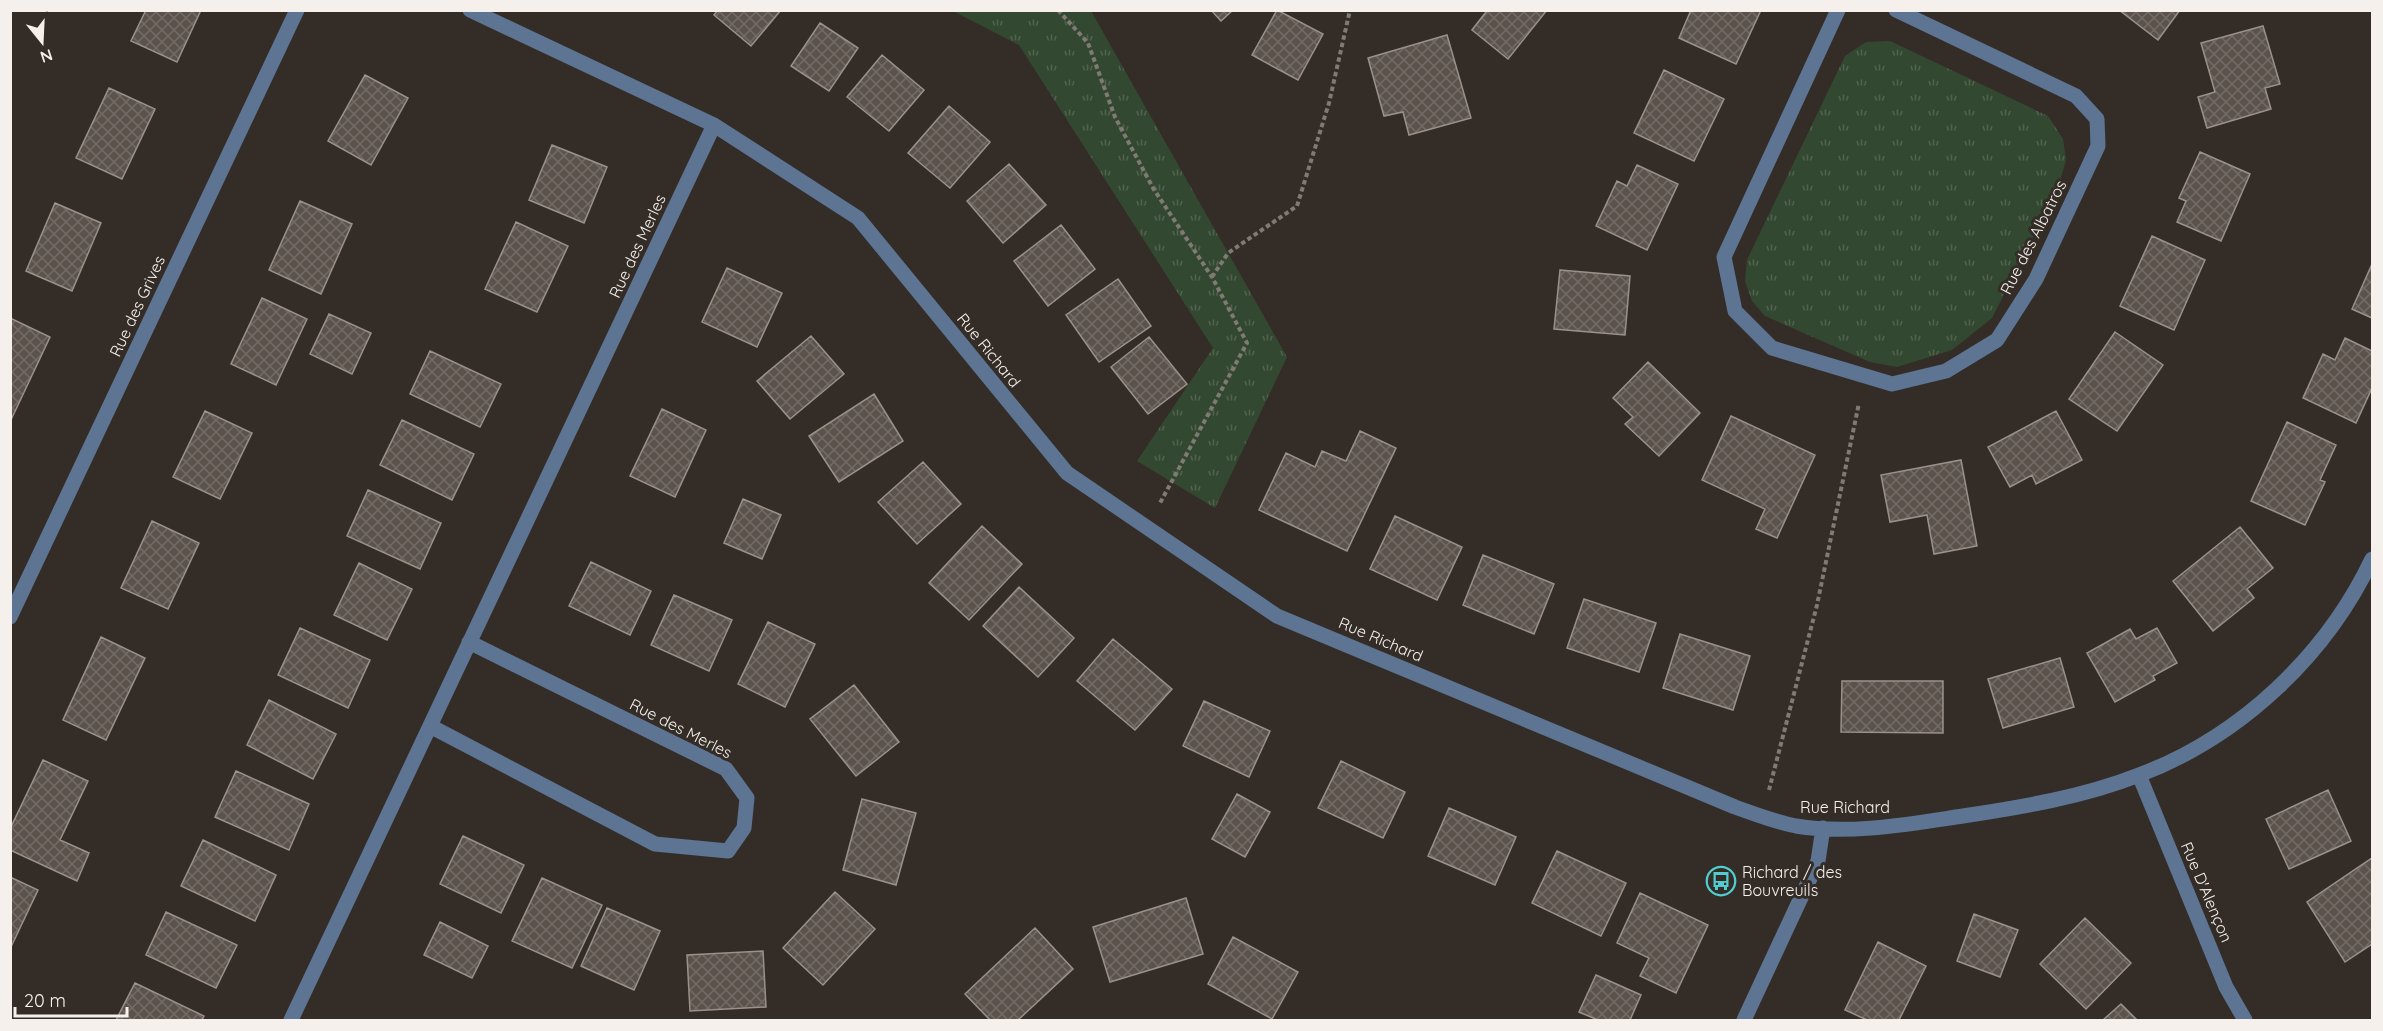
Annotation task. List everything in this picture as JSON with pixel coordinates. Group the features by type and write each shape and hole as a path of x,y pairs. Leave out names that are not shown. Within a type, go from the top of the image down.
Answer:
{"street":[{"name":"Rue des Grives","path":"10,617 297,10"},
{"name":"Rue Richard","path":"470,10 714,125 858,218 1067,473 1277,615 1762,816 1797,826 1823,828 1886,826 1986,812 2080,794 2139,775 2203,744 2241,718 2278,687 2332,628 2360,586 2373,559"},
{"name":"Rue des Albatros","path":"1838,10 1724,257 1735,311 1772,348 1892,384 1946,371 1997,340 2036,279 2098,147 2097,119 2076,96 1896,10"},
{"name":"Rue des Merles","path":"291,1020 714,125"},
{"name":"Rue des Merles","path":"430,726 655,844 728,851 744,828 747,798 726,769 470,642"},
{"name":"Rue D'Alençon","path":"2139,775 2226,987 2245,1020"},
{"path":"1744,1020 1818,861 1823,828"}],"path":[{"path":"1058,10 1088,43 1114,117 1153,188 1212,277 1247,343 1146,527"},
{"path":"1212,277 1228,253 1297,206 1329,103 1350,10"},
{"path":"1762,816 1817,605 1865,376"}],"green space":[{"path":"953,11 1091,11 1287,357 1215,508 1137,461 1213,348 1019,45"},
{"path":"1890,41 2048,116 2063,139 2066,160 2058,188 1992,318 1952,350 1897,367 1870,362 1765,316 1752,301 1745,281 1747,260 1845,56 1866,42"}],"building":[{"path":"146,10 201,10 177,62 131,41"},
{"path":"718,10 781,10 751,46 714,15"},
{"path":"1211,10 1233,10 1221,21"},
{"path":"1277,10 1323,34 1298,80 1252,55"},
{"path":"1484,10 1547,10 1508,59 1472,30 1486,12"},
{"path":"1691,10 1761,10 1736,64 1679,38"},
{"path":"2119,10 2180,10 2158,40"},
{"path":"820,23 858,48 829,91 791,66"},
{"path":"2263,26 2280,84 2265,88 2271,109 2207,128 2198,97 2215,92 2201,43"},
{"path":"1447,35 1471,118 1409,135 1403,112 1384,116 1368,58"},
{"path":"882,55 924,90 889,131 847,97"},
{"path":"1664,70 1724,99 1694,161 1634,133"},
{"path":"365,75 408,98 371,165 328,141"},
{"path":"109,88 155,109 122,179 76,158"},
{"path":"949,106 990,142 950,188 908,153"},
{"path":"552,145 607,167 584,223 529,200"},
{"path":"2200,152 2250,174 2221,241 2177,222 2186,201 2179,198"},
{"path":"1009,164 1046,205 1003,243 967,201"},
{"path":"1637,165 1678,184 1647,250 1596,226 1617,181 1627,186"},
{"path":"300,201 352,224 321,294 269,270"},
{"path":"55,203 101,223 72,291 26,271"},
{"path":"516,222 568,246 537,312 485,289"},
{"path":"1061,225 1095,269 1048,306 1014,261"},
{"path":"2152,236 2205,260 2174,330 2120,306"},
{"path":"2372,264 2372,318 2352,309"},
{"path":"727,268 782,293 757,347 702,322"},
{"path":"1560,270 1630,276 1625,335 1554,329"},
{"path":"1118,279 1151,326 1099,362 1066,315"},
{"path":"262,298 307,319 276,385 231,364"},
{"path":"329,314 371,333 352,374 310,354"},
{"path":"10,318 50,337 10,422"},
{"path":"2115,332 2163,365 2117,431 2069,399"},
{"path":"811,336 844,374 790,419 757,381"},
{"path":"1149,337 1187,384 1148,414 1111,367"},
{"path":"2345,338 2372,351 2372,388 2356,423 2303,398 2323,354 2335,360"},
{"path":"430,351 501,384 480,427 410,394"},
{"path":"1648,362 1700,413 1659,456 1625,424 1633,417 1613,398"},
{"path":"874,394 903,441 839,482 809,436"},
{"path":"662,409 706,430 675,497 630,476"},
{"path":"205,411 252,433 220,499 173,477"},
{"path":"2056,411 2082,460 2036,484 2032,475 2010,487 1988,447"},
{"path":"1731,416 1815,455 1777,538 1756,529 1765,509 1702,480"},
{"path":"402,420 474,454 452,500 380,465"},
{"path":"2287,422 2336,445 2320,480 2325,482 2305,525 2251,501"},
{"path":"1360,431 1396,448 1347,551 1259,510 1286,453 1315,467 1322,451 1346,461"},
{"path":"1961,460 1977,546 1934,554 1927,515 1890,522 1881,475"},
{"path":"923,462 961,504 917,544 878,502"},
{"path":"368,490 441,523 420,569 347,536"},
{"path":"743,499 781,515 762,559 724,543"},
{"path":"1395,516 1462,547 1437,600 1370,569"},
{"path":"152,521 199,543 168,609 121,588"},
{"path":"982,526 1022,564 969,620 929,583"},
{"path":"2240,527 2273,568 2247,589 2254,598 2213,631 2173,581"},
{"path":"1483,555 1554,584 1534,634 1463,605"},
{"path":"591,562 651,591 630,635 569,606"},
{"path":"359,563 412,589 387,640 334,615"},
{"path":"1019,587 1074,638 1038,677 983,626"},
{"path":"674,595 732,620 709,671 651,645"},
{"path":"1584,599 1656,623 1639,672 1567,648"},
{"path":"768,622 815,644 785,707 738,684"},
{"path":"300,628 370,660 348,708 278,675"},
{"path":"2157,628 2177,663 2153,676 2155,680 2115,702 2087,653 2130,629 2136,639"},
{"path":"1680,634 1750,656 1733,710 1663,688"},
{"path":"101,637 145,658 106,740 63,720"},
{"path":"1113,639 1172,689 1135,730 1077,681"},
{"path":"2060,658 2074,707 2003,728 1988,679"},
{"path":"1842,681 1943,681 1943,733 1841,732"},
{"path":"854,685 899,742 856,776 810,719"},
{"path":"269,700 336,734 313,779 247,745"},
{"path":"1204,701 1270,731 1249,777 1183,746"},
{"path":"43,760 88,781 60,840 89,853 77,881 10,850 10,829"},
{"path":"1341,761 1405,792 1383,838 1318,808"},
{"path":"236,771 309,804 289,850 215,817"},
{"path":"2328,790 2351,841 2289,869 2266,819"},
{"path":"1237,794 1270,812 1245,857 1212,839"},
{"path":"862,799 916,813 896,885 843,870"},
{"path":"1449,808 1516,837 1495,885 1428,856"},
{"path":"463,836 524,865 501,913 440,884"},
{"path":"203,840 276,875 255,921 181,886"},
{"path":"1557,851 1626,883 1601,936 1532,903"},
{"path":"2372,858 2372,944 2345,962 2307,902"},
{"path":"10,877 38,890 10,949"},
{"path":"542,878 602,905 572,968 512,941"},
{"path":"835,892 875,929 823,985 783,948"},
{"path":"1640,893 1708,925 1676,993 1640,976 1649,958 1617,943"},
{"path":"1186,898 1203,954 1110,982 1093,927"},
{"path":"607,908 660,931 634,990 581,966"},
{"path":"166,912 237,945 216,988 146,955"},
{"path":"1974,914 2018,930 2000,977 1957,961"},
{"path":"2085,918 2131,963 2086,1009 2040,964"},
{"path":"440,922 488,946 472,978 424,955"},
{"path":"1035,928 1073,969 1018,1020 990,1020 965,994"},
{"path":"1233,937 1298,972 1272,1019 1208,984"},
{"path":"1878,942 1926,966 1899,1020 1867,1020 1845,1010"},
{"path":"763,951 766,1007 690,1011 687,955"},
{"path":"1596,975 1641,995 1630,1020 1598,1020 1579,1012"},
{"path":"135,983 204,1016 202,1020 116,1020"},
{"path":"2121,1004 2137,1020 2103,1020"}],"place":[{"name":"Richard / des Bouvreuils","path":"1721,881"}]}
